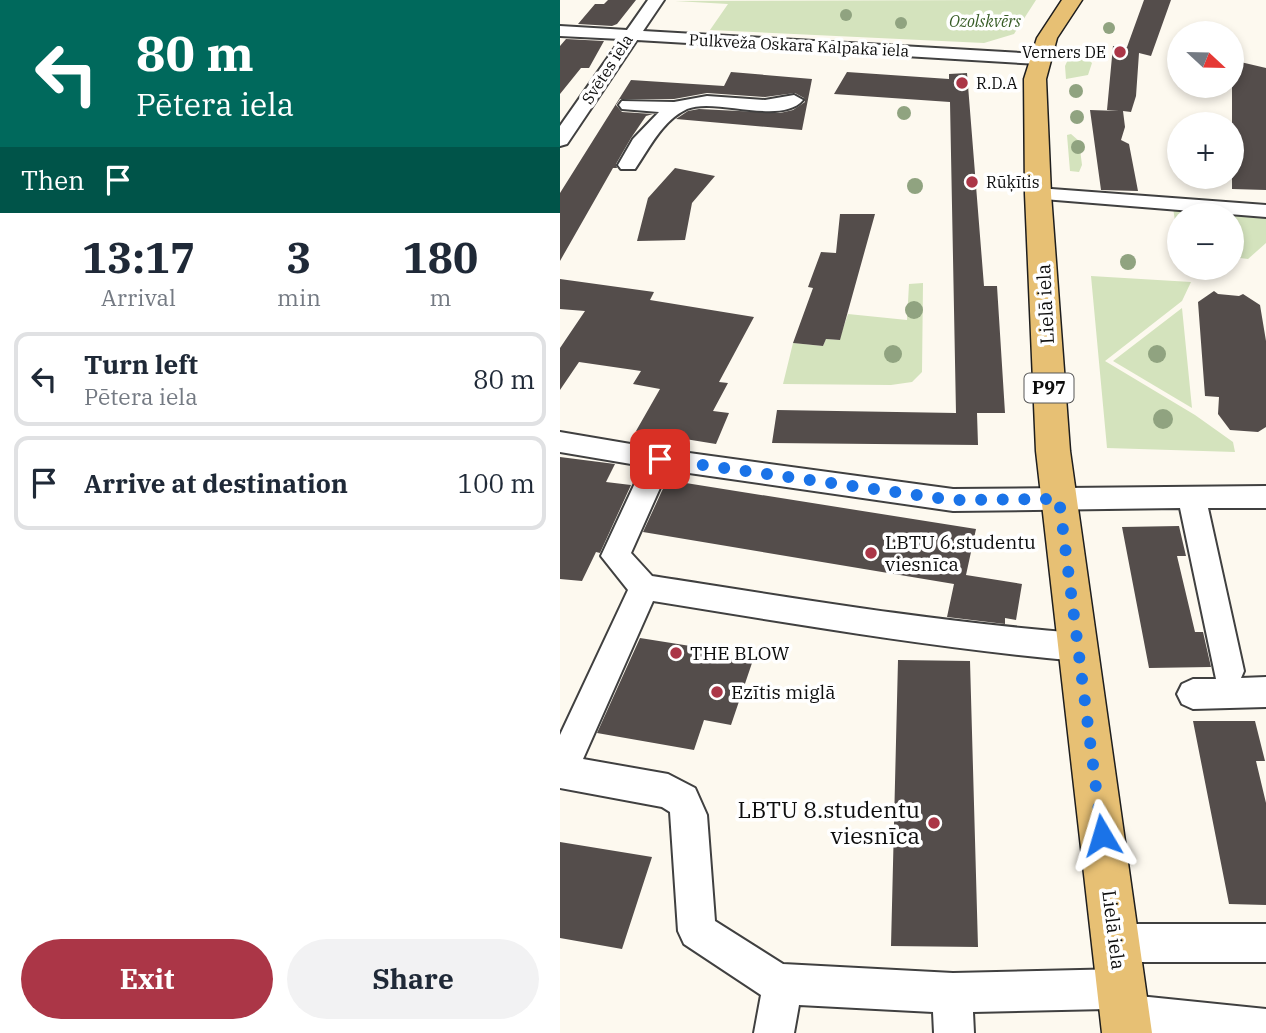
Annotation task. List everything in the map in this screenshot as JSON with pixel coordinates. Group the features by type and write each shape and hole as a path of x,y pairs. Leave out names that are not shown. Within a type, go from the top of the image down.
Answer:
{"main road":[{"name":"Lielā iela","path":"1072,0 1047,37 1039,58 1033,101 1053,451 1123,995"}],"street":[{"name":"Svētes iela","path":"560,140 656,0"},
{"name":"Pulkveža Oskara Kalpaka iela","path":"560,31 1039,58"},
{"path":"628,105 678,108 701,102 777,107 794,100"},
{"path":"628,164 650,131 678,108"},
{"path":"1038,194 1266,211"},
{"path":"560,442 660,459 953,500 1266,497"},
{"path":"660,459 615,556 644,587 866,623 994,640 1078,647"},
{"path":"1192,497 1228,671"},
{"path":"644,587 560,772 668,791 682,800 689,815 697,932 764,976 783,984 953,993 1123,995 1266,1029"},
{"path":"1193,694 1266,692"},
{"path":"1123,995 1266,943"},
{"path":"774,1033 783,984"},
{"path":"953,993 954,1033"}],"green space":[{"name":"Ozolskvērs","path":"1036,0 1014,34 984,43 710,30 728,4 675,1"},
{"path":"1072,51 1083,54 1092,63 1088,75 1066,79 1065,66"},
{"path":"1071,134 1079,141 1082,165 1079,172 1070,171 1067,135"},
{"path":"1244,214 1266,216 1266,243 1248,259 1244,258"},
{"path":"1091,276 1191,282 1182,301 1105,361 1195,415 1233,442 1235,452 1107,448"},
{"path":"923,283 922,372 912,382 891,385 783,384 793,343 823,346 826,339 839,340 848,314 907,320 909,284"},
{"path":"1182,308 1192,408 1113,361"}],"building":[{"path":"608,0 636,0 617,24 578,24 595,4 604,4"},
{"path":"1144,0 1171,0 1151,56 1139,53 1136,96 1131,112 1123,111 1125,127 1121,140 1129,144 1138,191 1101,190 1090,110 1119,111 1107,110 1113,46 1127,47"},
{"path":"566,39 604,41 589,68 581,68 560,94 560,46"},
{"path":"1244,63 1266,68 1266,190 1232,189 1244,189 1244,112 1232,112 1232,98 1244,98"},
{"path":"731,72 812,79 802,130 676,119 688,111 699,109 780,113 793,110 805,102 804,98 795,93 765,97 707,93 674,99 620,99 616,105 622,112 653,114 646,116 631,138 616,164 617,168 613,168 560,261 560,193 631,80 724,86"},
{"path":"847,72 949,79 949,74 967,73 984,286 997,286 1005,413 977,413 978,445 772,443 777,410 956,413 950,102 834,94"},
{"path":"675,168 715,176 692,203 685,240 637,241 648,198"},
{"path":"840,214 875,214 840,340 826,339 823,346 793,343 813,288 808,287 821,252 836,253"},
{"path":"560,279 654,292 650,300 754,317 719,382 728,383 713,411 729,413 716,444 636,431 660,389 633,384 641,371 579,362 560,390 560,348 585,311 560,309"},
{"path":"1214,291 1218,294 1243,294 1260,305 1266,341 1266,427 1258,432 1230,430 1218,414 1219,397 1205,396 1198,302"},
{"path":"560,457 615,464 606,482 631,485 600,553 596,552 582,581 560,579"},
{"name":"LBTU 6.studentu viesnīca","path":"667,480 976,529 966,575 1022,584 1016,620 1005,618 1005,624 947,617 954,584 643,532"},
{"path":"1179,526 1186,556 1177,556 1195,632 1203,632 1211,667 1149,668 1122,527"},
{"path":"640,638 728,652 726,658 752,663 731,725 704,720 694,750 597,733"},
{"name":"LBTU 8.studentu viesnīca","path":"898,660 970,661 978,947 891,946"},
{"path":"1193,721 1255,721 1265,761 1256,761 1266,803 1266,905 1229,904"},
{"path":"560,842 652,857 622,949 560,938"}],"place":[{"name":"Verners DE","path":"1120,52"},
{"name":"R.D.A","path":"962,83"},
{"name":"Rūķītis","path":"972,182"},
{"name":"LBTU 6.studentu viesnīca","path":"871,553"},
{"name":"THE BLOW","path":"676,653"},
{"name":"Ezītis miglā","path":"717,692"},
{"name":"LBTU 8.studentu viesnīca","path":"934,823"}],"route":[{"path":"660,459 953,500 1059,499 1102,835"}]}
